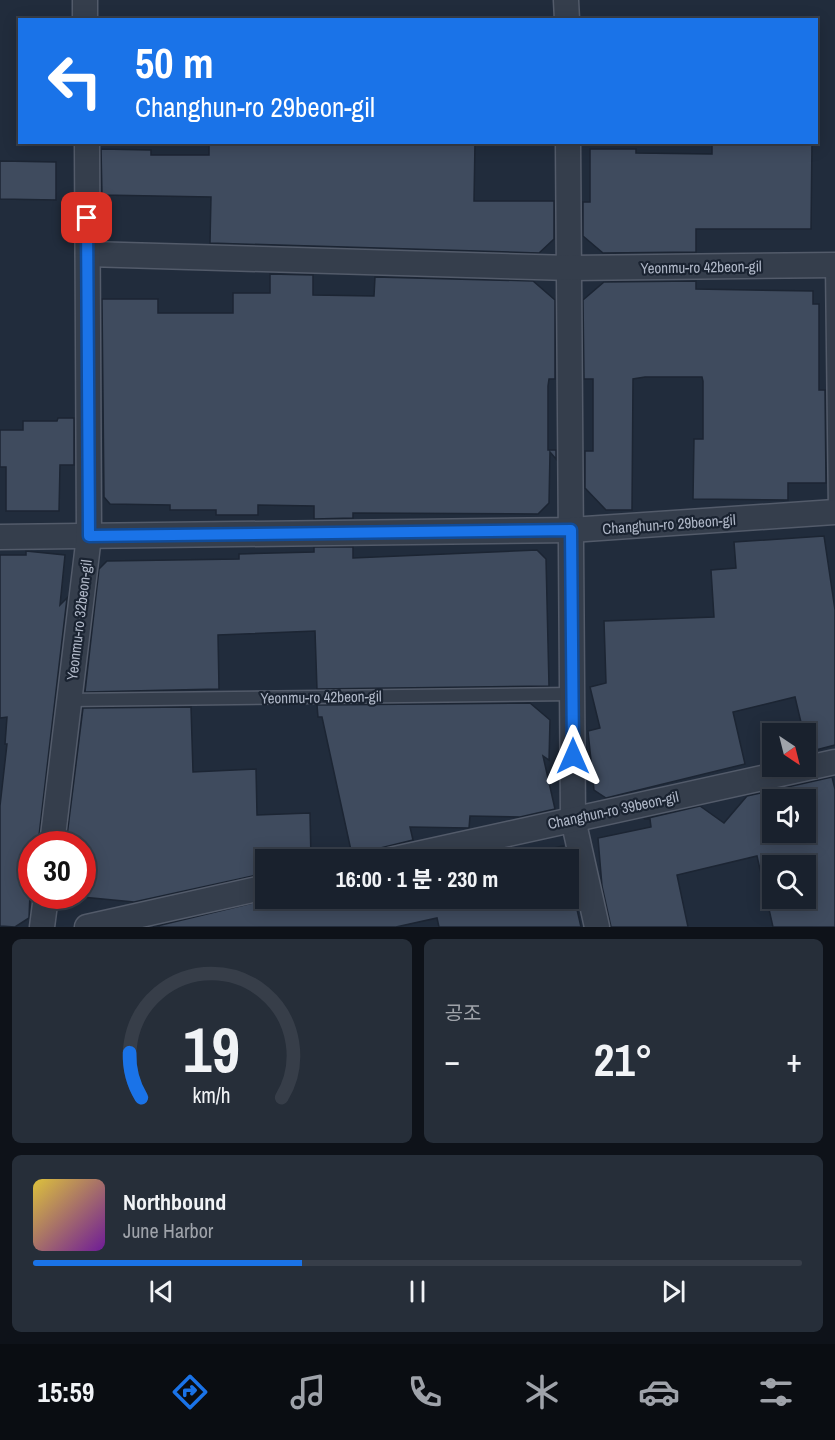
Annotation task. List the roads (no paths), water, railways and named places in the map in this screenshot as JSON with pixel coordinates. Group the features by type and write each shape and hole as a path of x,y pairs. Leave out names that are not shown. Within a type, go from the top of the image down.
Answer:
{"street":[{"path":"85,0 86,18"},
{"path":"566,0 567,18"},
{"name":"Yeonmu-ro 32beon-gil","path":"54,831 89,536 87,144"},
{"path":"568,144 573,819 597,927"},
{"name":"Yeonmu-ro 42beon-gil","path":"88,254 570,268 834,265"},
{"name":"Changhun-ro 29beon-gil","path":"0,537 571,530 835,512"},
{"name":"Changhun-ro 39beon-gil","path":"439,849 835,762"},
{"path":"87,927 255,889"},
{"path":"42,927 44,909"}],"lane":[{"name":"Changhun-ro 29beon-gil","path":"834,265 835,512"},
{"name":"Yeonmu-ro 42beon-gil","path":"69,700 573,694"}]}
